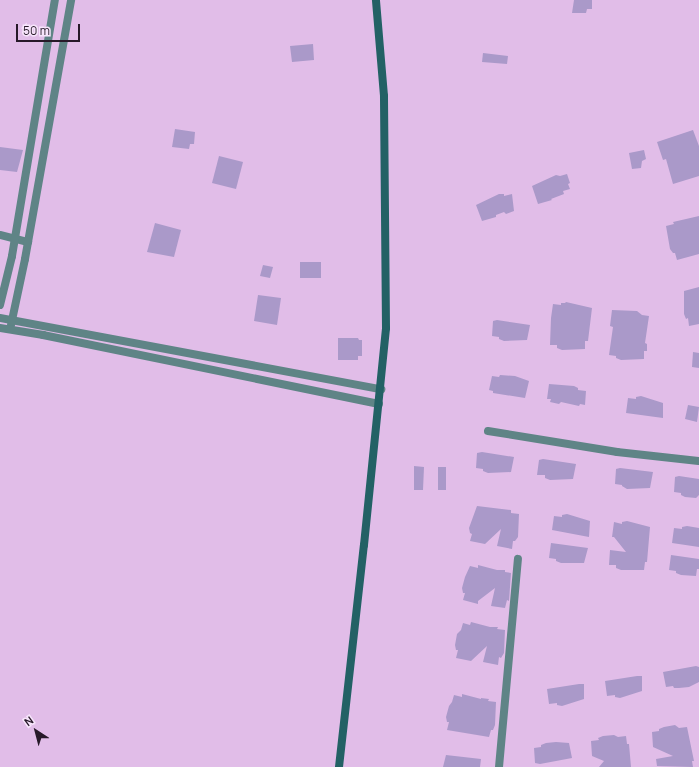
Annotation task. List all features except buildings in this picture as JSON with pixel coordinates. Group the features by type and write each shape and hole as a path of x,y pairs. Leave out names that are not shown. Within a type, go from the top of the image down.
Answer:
{"street":[{"path":"0,305 14,239 55,0"},
{"path":"10,329 28,242 71,0"},
{"path":"339,767 381,389 386,328 384,96 376,0"},
{"path":"0,235 28,242"},
{"path":"0,318 381,389"},
{"path":"0,328 379,404"},
{"path":"488,431 617,452 699,461"},
{"path":"499,767 518,559"}]}
